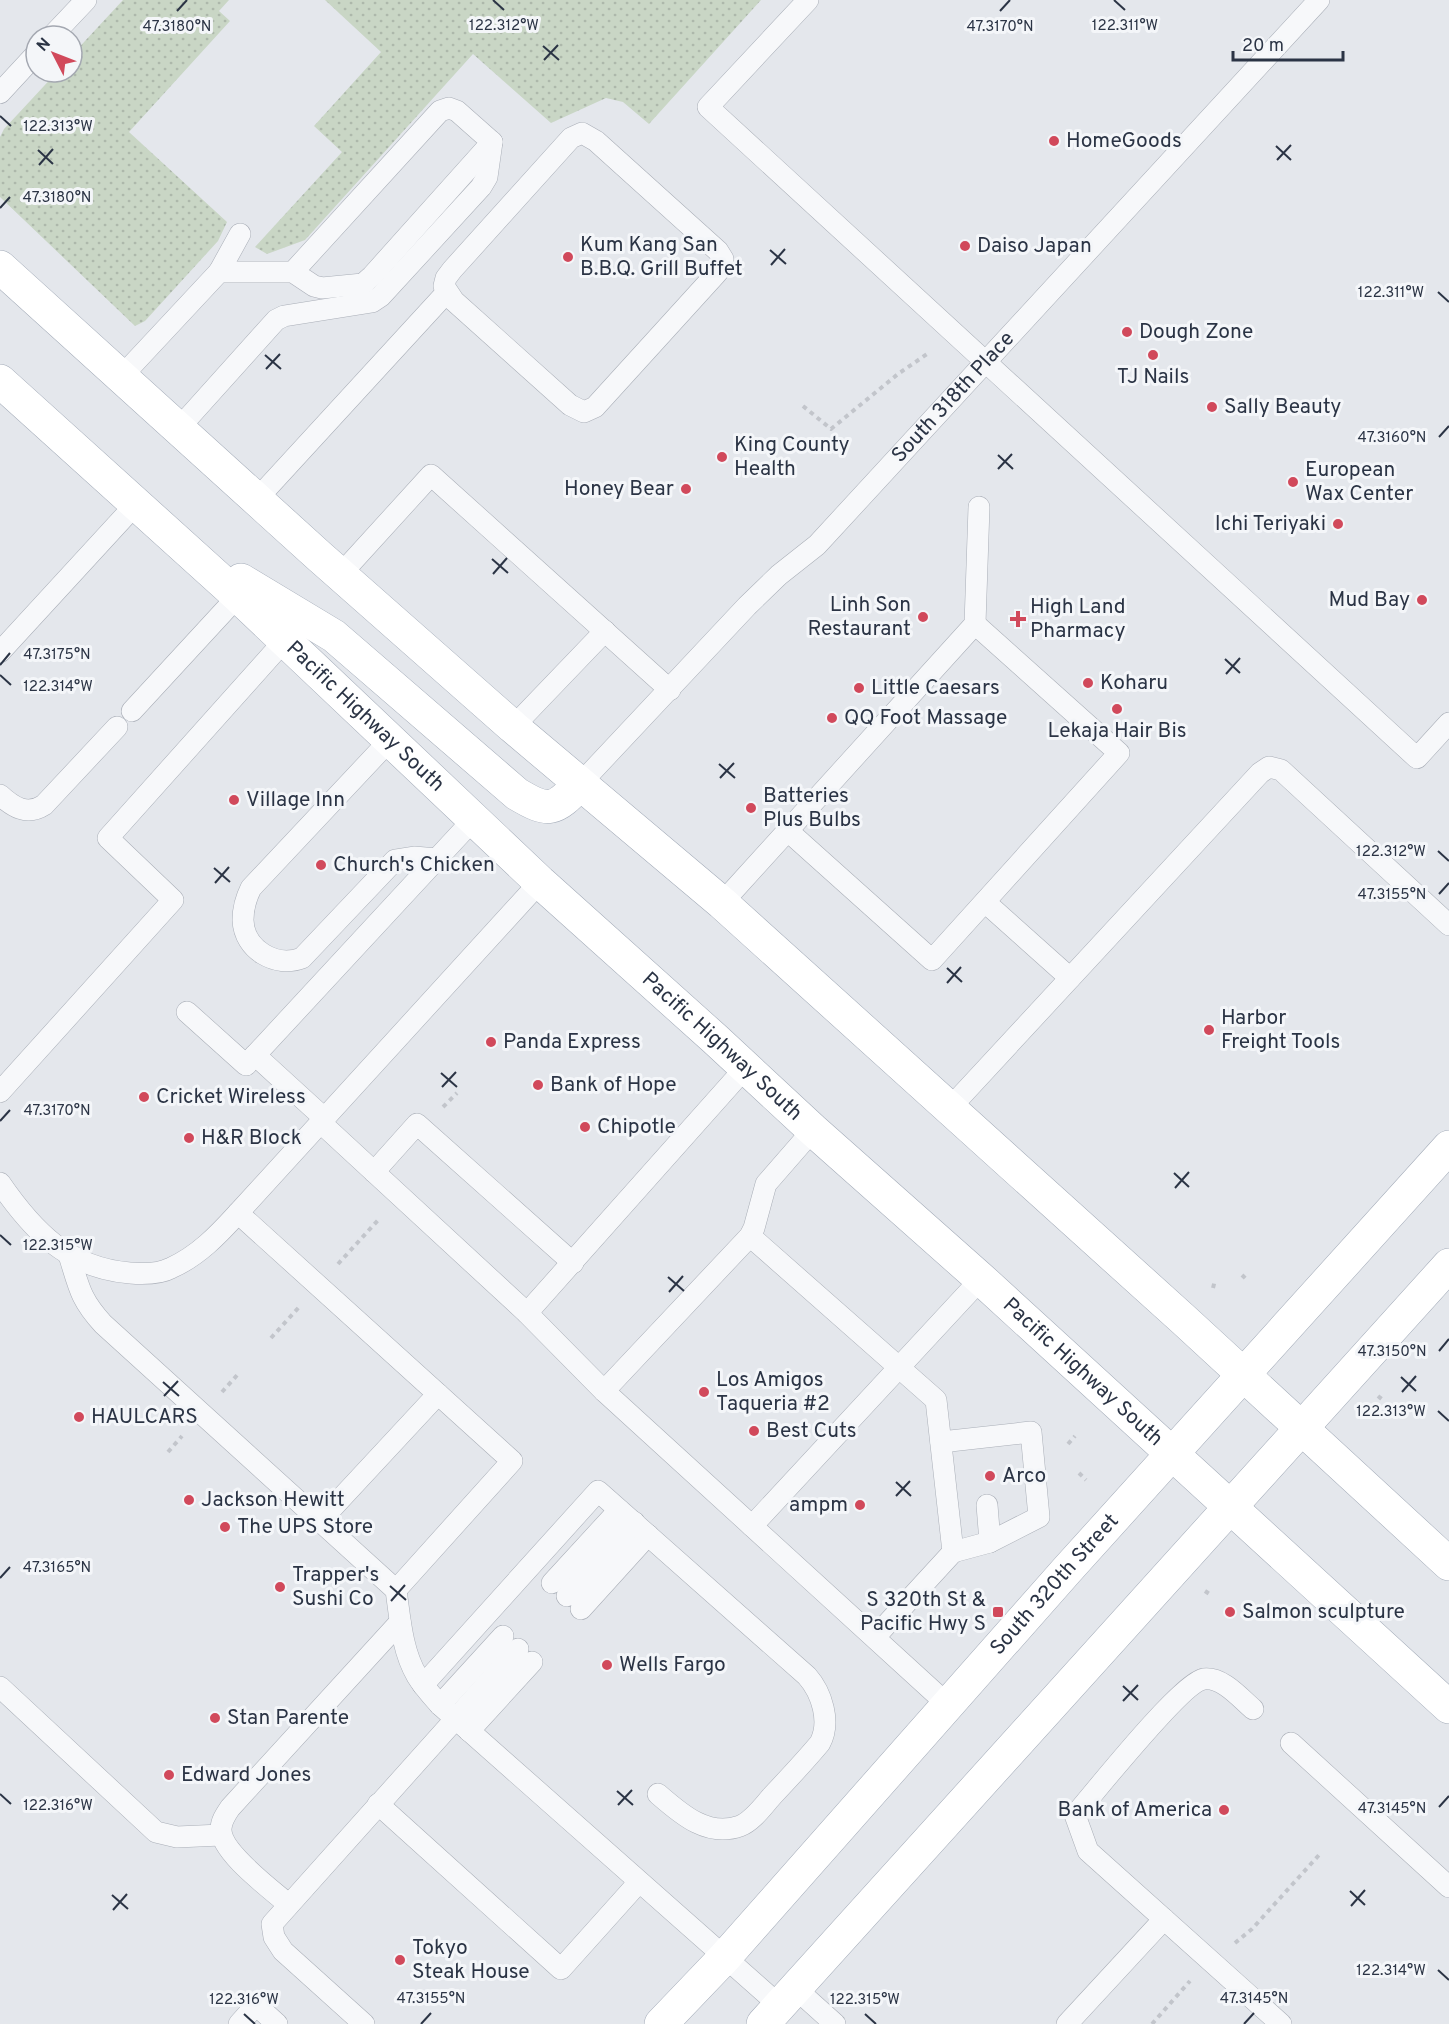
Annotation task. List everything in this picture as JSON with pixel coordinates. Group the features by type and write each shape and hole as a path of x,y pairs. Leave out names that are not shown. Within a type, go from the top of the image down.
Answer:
{"main road":[{"path":"0,267 340,575 513,727 722,903 1184,1320 1449,1564"},
{"name":"Pacific Highway South","path":"0,381 238,596 540,882 981,1279 1449,1707"},
{"path":"180,544 334,636 516,794 537,806 552,806 564,800 580,784"},
{"name":"South 320th Street","path":"661,2024 725,1957 947,1704 1449,1147"},
{"path":"779,2006 1449,1265"}],"lane":[{"path":"63,24 86,0"},
{"path":"808,0 708,107 1417,758 1449,723"},
{"name":"South 318th Place","path":"580,784 747,606 779,575 817,545 1319,0"},
{"path":"0,93 24,67"},
{"path":"293,272 440,111 448,108 457,111 492,142"},
{"path":"582,133 596,141 718,251 723,259 719,271 595,407 587,412 581,412 570,405 447,292 444,283 447,275 571,138 582,133"},
{"path":"219,272 293,272 322,288 363,284 492,142"},
{"path":"179,429 276,320 284,316 372,302 381,296 481,187 487,177 492,142"},
{"path":"121,377 219,272 240,234"},
{"path":"257,499 447,292"},
{"path":"340,575 431,475 670,690"},
{"path":"0,652 136,504"},
{"path":"722,903 975,624 979,507"},
{"path":"132,711 238,596"},
{"path":"788,831 932,960 985,902 1119,753 975,624"},
{"path":"513,727 605,631"},
{"path":"0,1092 173,900 108,838 285,640"},
{"path":"0,795 12,806 23,810 39,808 117,727"},
{"path":"390,740 251,888 246,898 243,920 248,938 260,951 277,961 293,962 302,958 395,860 414,857 437,859"},
{"path":"949,1109 1260,773 1269,767 1281,770 1449,925"},
{"path":"187,1012 246,1065 473,820"},
{"path":"0,1183 29,1222 69,1255 117,1272 140,1273 168,1270 198,1252 238,1214 540,882"},
{"path":"985,902 1070,978"},
{"path":"255,1055 374,1172 527,1313 604,1391 947,1704"},
{"path":"527,1313 746,1067"},
{"path":"374,1172 417,1124 573,1263"},
{"path":"604,1391 750,1236 766,1184 813,1130"},
{"path":"238,1214 512,1461 396,1590"},
{"path":"750,1236 936,1400 953,1552"},
{"path":"69,1255 81,1294 88,1307 396,1590 403,1637 416,1674 423,1685 455,1718 779,2006 835,2024"},
{"path":"752,1526 981,1279"},
{"path":"320,1521 438,1394"},
{"path":"875,1637 953,1552 990,1542 1039,1517 1031,1432 982,1443 941,1442"},
{"path":"423,1685 598,1491 807,1676 815,1685 823,1706 825,1730 820,1743 756,1813 740,1826 720,1828 695,1823 678,1812 658,1794"},
{"path":"987,1505 990,1542"},
{"path":"566,1596 634,1522"},
{"path":"288,1904 225,1845 221,1835 222,1823 230,1808 400,1622"},
{"path":"364,2024 278,1945 272,1924 517,1649"},
{"path":"1253,1709 1229,1688 1217,1681 1202,1679 1183,1692 1075,1815 1088,1851 1281,2024"},
{"path":"0,1687 156,1832 177,1837 221,1835"},
{"path":"1291,1743 1449,1887"},
{"path":"378,1804 561,1969 639,1882"},
{"path":"1067,2024 1164,1919"},
{"path":"239,2024 256,2005 277,2024"}],"path":[{"path":"803,406 831,429 912,363 958,338"},
{"path":"438,1112 457,1092"},
{"path":"337,1266 384,1213"},
{"path":"1213,1288 1215,1280"},
{"path":"271,1338 306,1299"},
{"path":"219,1395 239,1373"},
{"path":"1377,1396 1384,1401"},
{"path":"168,1452 183,1435"},
{"path":"1068,1444 1075,1436"},
{"path":"1079,1473 1086,1480"},
{"path":"1205,1591 1211,1595"},
{"path":"1152,2024 1196,1976 1252,1929 1319,1855"}],"green space":[{"path":"123,0 229,0 219,11 230,21 129,132 227,222 218,241 145,321 135,326 0,197 0,137 4,129 46,84 84,84 84,42"},
{"path":"325,0 761,0 649,124 623,102 606,98 551,123 473,54 305,240 267,254 255,247 342,152 314,126 381,52"}],"place":[{"name":"HomeGoods","path":"1054,141"},
{"name":"Daiso Japan","path":"965,246"},
{"name":"Kum Kang San B.B.Q. Grill Buffet","path":"568,257"},
{"name":"Dough Zone","path":"1127,332"},
{"name":"TJ Nails","path":"1153,355"},
{"name":"Sally Beauty","path":"1212,407"},
{"name":"King County Health","path":"722,457"},
{"name":"European Wax Center","path":"1293,482"},
{"name":"Honey Bear","path":"686,489"},
{"name":"Ichi Teriyaki","path":"1338,524"},
{"name":"Mud Bay","path":"1422,600"},
{"name":"Linh Son Restaurant","path":"923,617"},
{"name":"High Land Pharmacy","path":"1018,619"},
{"name":"Koharu","path":"1088,683"},
{"name":"Little Caesars","path":"859,688"},
{"name":"Lekaja Hair Bis","path":"1117,709"},
{"name":"QQ Foot Massage","path":"832,718"},
{"name":"Village Inn","path":"234,800"},
{"name":"Batteries Plus Bulbs","path":"751,808"},
{"name":"Church's Chicken","path":"321,865"},
{"name":"Harbor Freight Tools","path":"1209,1030"},
{"name":"Panda Express","path":"491,1042"},
{"name":"Bank of Hope","path":"538,1085"},
{"name":"Cricket Wireless","path":"144,1097"},
{"name":"Chipotle","path":"585,1127"},
{"name":"H&R Block","path":"189,1138"},
{"name":"Los Amigos Taqueria #2","path":"704,1392"},
{"name":"HAULCARS","path":"79,1417"},
{"name":"Best Cuts","path":"754,1431"},
{"name":"Arco","path":"990,1476"},
{"name":"Jackson Hewitt","path":"189,1500"},
{"name":"ampm","path":"860,1505"},
{"name":"The UPS Store","path":"225,1527"},
{"name":"Trapper's Sushi Co","path":"280,1587"},
{"name":"S 320th St & Pacific Hwy S","path":"998,1612"},
{"name":"Salmon sculpture","path":"1230,1612"},
{"name":"Wells Fargo","path":"607,1665"},
{"name":"Stan Parente","path":"215,1718"},
{"name":"Edward Jones","path":"169,1775"},
{"name":"Bank of America","path":"1224,1810"},
{"name":"Tokyo Steak House","path":"400,1960"}]}
